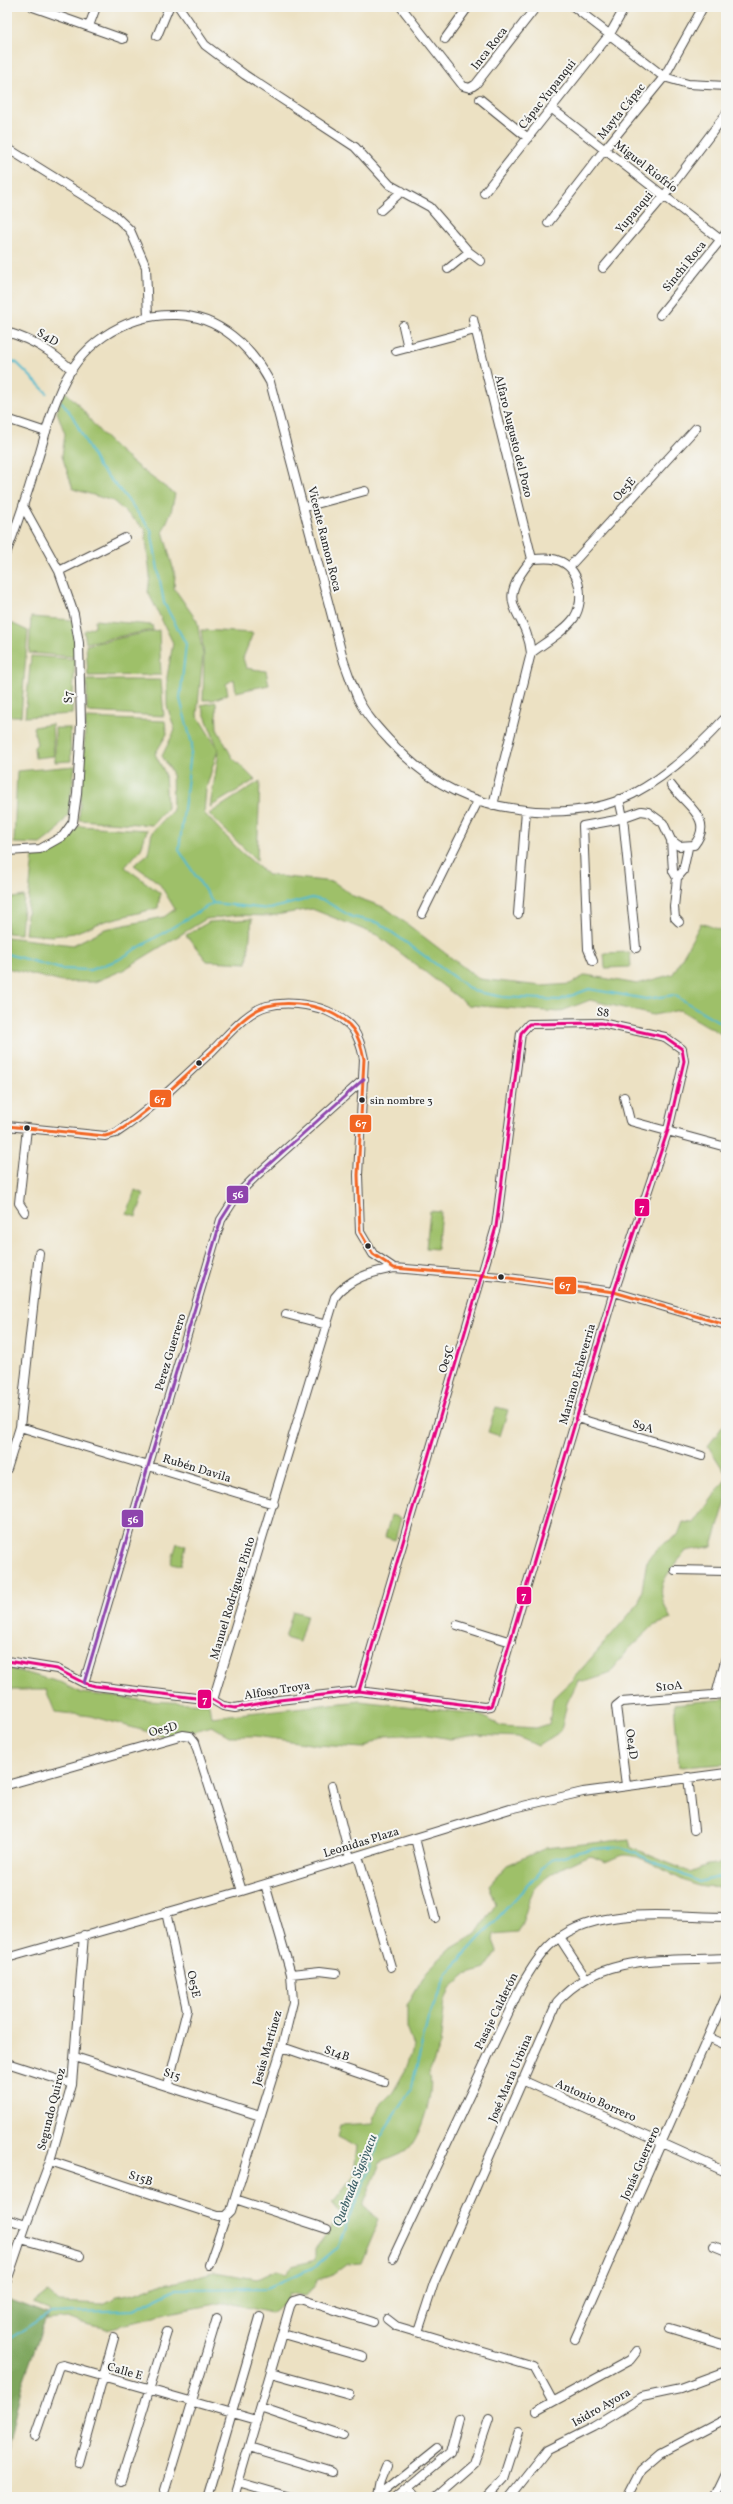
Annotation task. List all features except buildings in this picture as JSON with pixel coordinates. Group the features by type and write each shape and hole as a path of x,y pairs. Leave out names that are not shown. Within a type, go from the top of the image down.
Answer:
{"street":[{"path":"33,7 123,39"},
{"path":"89,26 96,7"},
{"path":"157,36 169,7"},
{"path":"179,7 205,44 245,75 355,147 386,181 430,207 469,252 481,261"},
{"name":"Inca Roca","path":"401,7 463,86 470,88 476,84 536,7"},
{"path":"445,39 468,7"},
{"path":"574,7 664,77 688,84 726,86"},
{"name":"Cápac Yupanqui","path":"484,193 610,34 625,7"},
{"name":"Mayta Cápac","path":"548,224 604,149 664,77 703,7"},
{"path":"480,99 528,138"},
{"name":"Miguel Riofrío","path":"551,108 664,196 724,239"},
{"name":"Yupanqui","path":"603,268 664,196 726,114"},
{"path":"7,148 113,214 126,225 136,240 146,266 148,317"},
{"path":"381,210 402,191"},
{"name":"Sinchi Roca","path":"660,315 724,239"},
{"path":"448,269 469,252"},
{"name":"Vicente Ramon Roca","path":"7,551 10,533 23,506 57,396 84,353 109,331 125,323 148,317 183,315 200,319 230,333 251,352 270,382 278,403 344,662 359,700 378,728 414,766 447,789 478,801 526,810 550,812 576,810 619,799 632,794 680,763 702,744 726,717"},
{"name":"Alfaro Augusto del Pozo","path":"473,319 532,559"},
{"path":"403,326 408,348"},
{"path":"396,351 475,330"},
{"name":"S4D","path":"7,332 26,338 51,351 72,370"},
{"path":"7,419 46,432"},
{"name":"Oe5E","path":"570,566 696,428"},
{"path":"305,507 365,491"},
{"name":"S7","path":"7,851 40,849 63,836 75,815 81,723 79,643 74,614 59,571 23,506"},
{"path":"59,571 125,538"},
{"path":"493,805 531,653 529,639 511,600 516,582 532,559 551,558 570,566 580,592 579,607 572,620 531,653"},
{"path":"671,785 681,800 700,818 702,829 699,839 694,846 688,848 679,846 671,840"},
{"path":"619,799 623,817 636,948"},
{"path":"422,914 478,801"},
{"path":"518,914 526,810"},
{"path":"593,961 588,949 581,832 583,826 623,817 641,811 648,812 662,823 671,840 673,871 677,878"},
{"path":"679,922 675,918 674,907 677,878 683,871 688,848"},
{"path":"7,1126 105,1136 116,1133 199,1063 249,1016 266,1006 304,1005 340,1017 353,1028 360,1041 364,1059 358,1175 360,1232 373,1254 394,1268 483,1276 614,1292 726,1325"},
{"name":"S8","path":"524,1027 529,1024 601,1023 665,1037 678,1044"},
{"name":"Oe5C","path":"360,1691 483,1276 501,1204 521,1033 524,1027"},
{"name":"Mariano Echeverria","path":"484,1707 491,1706 494,1699 614,1292 668,1130 685,1055 678,1044"},
{"name":"Perez Guerrero","path":"84,1683 221,1220 228,1207 257,1175 364,1079"},
{"path":"624,1097 630,1121 668,1130 726,1147"},
{"path":"25,1212 19,1203 27,1128"},
{"path":"7,1469 20,1427 39,1253"},
{"name":"Manuel Rodríguez Pinto","path":"213,1700 274,1504 335,1297 342,1288 369,1273 394,1268"},
{"path":"286,1314 327,1325"},
{"name":"S9A","path":"577,1418 702,1456"},
{"name":"Rubén Davila","path":"20,1427 274,1504"},
{"path":"674,1570 726,1571"},
{"path":"456,1625 511,1642"},
{"path":"716,1695 726,1657"},
{"name":"Alfoso Troya","path":"7,1661 58,1669 84,1683 213,1700 223,1706 235,1708 279,1700 360,1691 484,1707"},
{"name":"S10A","path":"616,1706 621,1702 726,1694"},
{"name":"Oe4D","path":"616,1706 626,1785"},
{"name":"Oe5D","path":"7,1785 184,1735 190,1736 195,1742 242,1890"},
{"name":"Leonidas Plaza","path":"7,1958 265,1884 549,1798 626,1785 726,1773"},
{"path":"688,1778 694,1830"},
{"path":"332,1786 391,1967"},
{"path":"414,1838 435,1918"},
{"name":"Jesús Martínez","path":"209,2265 226,2216 231,2211 235,2199 282,2047 293,2002 291,1974 265,1884"},
{"name":"Oe5E","path":"166,1912 187,2010 168,2085"},
{"name":"Pasaje Calderón","path":"393,2258 521,1986 549,1946 559,1937 582,1926 619,1916 726,1917"},
{"name":"Segundo Quiroz","path":"7,2281 50,2161 72,2084 84,1935"},
{"path":"559,1937 585,1977"},
{"name":"José María Urbina","path":"418,2332 434,2282 554,2006 570,1987 585,1977 612,1967 636,1962 726,1958"},
{"path":"291,1974 320,1971 336,1973"},
{"name":"Jonás Guerrero","path":"575,2339 726,1996"},
{"path":"708,2037 726,2045"},
{"name":"S14B","path":"282,2047 384,2082"},
{"name":"S15","path":"75,2057 168,2085 260,2116"},
{"path":"7,2063 72,2084"},
{"name":"Antonio Borrero","path":"522,2080 726,2172"},
{"name":"S15B","path":"50,2161 218,2216 226,2216"},
{"path":"235,2199 327,2229"},
{"path":"7,2219 26,2225"},
{"path":"21,2239 80,2256"},
{"path":"714,2246 726,2251"},
{"path":"234,2497 290,2306 293,2301 300,2300 373,2322"},
{"path":"208,2495 260,2317"},
{"path":"165,2490 217,2318"},
{"path":"387,2319 393,2325 534,2367 552,2400"},
{"path":"670,2328 726,2345"},
{"path":"121,2481 167,2332"},
{"path":"283,2334 363,2357"},
{"path":"79,2463 114,2338"},
{"path":"536,2411 552,2400 630,2360 637,2351"},
{"name":"Calle E","path":"35,2436 59,2366 63,2365 257,2420"},
{"name":"Isidro Ayora","path":"510,2497 547,2450 593,2427 642,2397 680,2389 726,2372"},
{"path":"271,2373 350,2395"},
{"path":"260,2408 343,2436"},
{"path":"397,2497 450,2453 459,2419"},
{"path":"435,2497 474,2463 489,2419"},
{"path":"627,2497 641,2470 661,2453 726,2419"},
{"path":"487,2497 504,2479 519,2432"},
{"path":"249,2446 332,2472"},
{"path":"377,2497 437,2449"},
{"path":"377,2497 380,2481 386,2466"},
{"path":"715,2497 726,2474"},
{"path":"238,2482 290,2497"},
{"path":"409,2487 418,2497"}],"green space":[{"path":"64,391 75,401 101,433 118,450 175,494 171,512 163,531 175,575 174,588 197,621 203,655 197,715 218,749 206,789 204,813 240,851 268,875 334,882 353,896 386,908 479,979 542,986 570,984 586,975 637,984 673,974 701,923 726,932 726,1037 680,1010 653,1015 590,1000 559,1012 468,1005 377,935 312,909 270,916 238,915 206,919 123,970 95,982 62,982 7,968 7,937 73,945 105,929 164,917 175,909 159,883 134,865 148,854 152,832 173,810 172,772 162,756 175,730 167,706 167,677 173,643 148,592 150,576 145,529 113,501 73,489 62,456 65,434 57,412"},
{"path":"31,617 73,620 75,657 29,653"},
{"path":"95,620 152,625 153,630 86,643 84,631 95,626"},
{"path":"7,621 28,631 21,716 7,716"},
{"path":"159,630 161,675 88,676 86,645"},
{"path":"201,630 253,633 243,658 246,668 266,671 269,685 236,692 234,679 226,684 228,694 213,700 203,700 204,656"},
{"path":"31,656 75,659 72,714 25,717"},
{"path":"87,680 161,680 164,716 87,712"},
{"path":"216,702 217,729 232,757 255,780 210,807 219,752 201,705"},
{"path":"86,718 165,721 167,734 155,754 165,773 167,808 152,825 79,820"},
{"path":"52,724 54,756 35,758 34,747 37,744 33,727"},
{"path":"55,728 70,728 71,761 55,762"},
{"path":"75,766 68,815 56,832 40,844 14,843 17,771"},
{"path":"260,781 257,861 209,814"},
{"path":"79,826 147,830 141,849 125,867 160,893 158,908 105,921 74,933 53,936 25,934 33,856 56,849"},
{"path":"24,896 21,934 7,933 7,899"},
{"path":"252,919 247,963 207,961 186,935 209,922"},
{"path":"630,952 631,967 605,968 604,953"},
{"path":"135,1190 144,1194 136,1217 127,1214"},
{"path":"430,1211 441,1212 437,1249 426,1248"},
{"path":"496,1407 508,1410 500,1436 488,1432"},
{"path":"726,1422 726,1474 708,1446"},
{"path":"726,1479 726,1501 712,1546 686,1551 663,1583 662,1598 671,1619 653,1626 628,1650 609,1674 584,1682 578,1681 567,1703 561,1731 538,1746 518,1737 476,1735 450,1739 422,1734 385,1736 364,1748 317,1745 256,1736 229,1736 212,1726 163,1736 91,1716 55,1712 46,1690 11,1690 7,1692 7,1668 63,1683 81,1693 149,1701 209,1704 211,1717 360,1701 477,1714 502,1726 536,1728 549,1724 553,1698 572,1680 640,1602 647,1560 660,1546 678,1535 683,1522 694,1523"},
{"path":"391,1515 401,1518 395,1540 385,1537"},
{"path":"177,1543 186,1546 181,1565 171,1563"},
{"path":"293,1611 307,1615 299,1642 285,1638"},
{"path":"726,1699 726,1764 679,1767 674,1704"},
{"path":"630,1839 632,1848 690,1872 707,1865 726,1863 726,1886 711,1888 697,1886 650,1862 638,1857 625,1855 605,1862 589,1855 555,1872 540,1883 530,1898 517,1932 494,1934 493,1940 497,1952 485,1969 465,1975 450,1988 445,2001 440,2045 429,2073 431,2080 430,2090 421,2126 411,2145 406,2151 380,2163 363,2206 379,2220 361,2263 347,2264 331,2276 318,2280 306,2296 289,2293 285,2302 271,2313 226,2302 174,2312 107,2329 81,2323 68,2318 46,2320 49,2310 33,2304 48,2292 59,2302 103,2304 117,2297 134,2294 160,2284 177,2282 213,2272 257,2279 276,2270 286,2273 292,2266 315,2260 315,2249 341,2215 333,2202 354,2175 357,2146 337,2136 340,2125 373,2123 379,2106 393,2092 406,2069 414,2046 407,2028 407,2006 428,1970 449,1950 476,1934 496,1904 489,1885 507,1865 546,1848"},
{"path":"7,2299 47,2314 22,2385 7,2450"}],"waterway":[{"path":"7,359 17,363 47,393"},
{"path":"62,402 73,417 98,466 120,490 151,530 164,603 186,644 180,699 192,744 179,850 213,903"},
{"path":"7,954 61,969 90,970 118,960 213,903 269,909 312,898 325,901 352,917 379,923 473,991 503,997 560,1000 589,989 646,999 674,995 726,1026"},
{"name":"Quebrada Sigsiyacu","path":"7,2341 50,2313 133,2310 176,2289 267,2288 314,2267 337,2248 371,2166 380,2137 411,2090 428,2019 447,1974 551,1859 591,1849 621,1847 699,1882 726,1875"}],"transit line":[{"name":"67","path":"7,1126 105,1136 116,1133 142,1114 166,1093 213,1050 238,1024 252,1013 274,1004 298,1004 313,1007 327,1011 343,1019 357,1035 362,1050 364,1059 358,1175 360,1232 373,1254 394,1268 501,1277 614,1292 726,1325"},
{"name":"7","path":"7,1661 57,1669 84,1683 95,1686 213,1700 223,1706 235,1708 279,1700 359,1691 484,1707 491,1706 614,1292 668,1130 684,1061 682,1049 665,1037 601,1023 529,1024 521,1033 496,1227 359,1691"},
{"name":"56","path":"84,1683 221,1220 237,1195 257,1175 364,1079"}],"place":[{"name":"sin nombre 3","path":"362,1100"}]}
